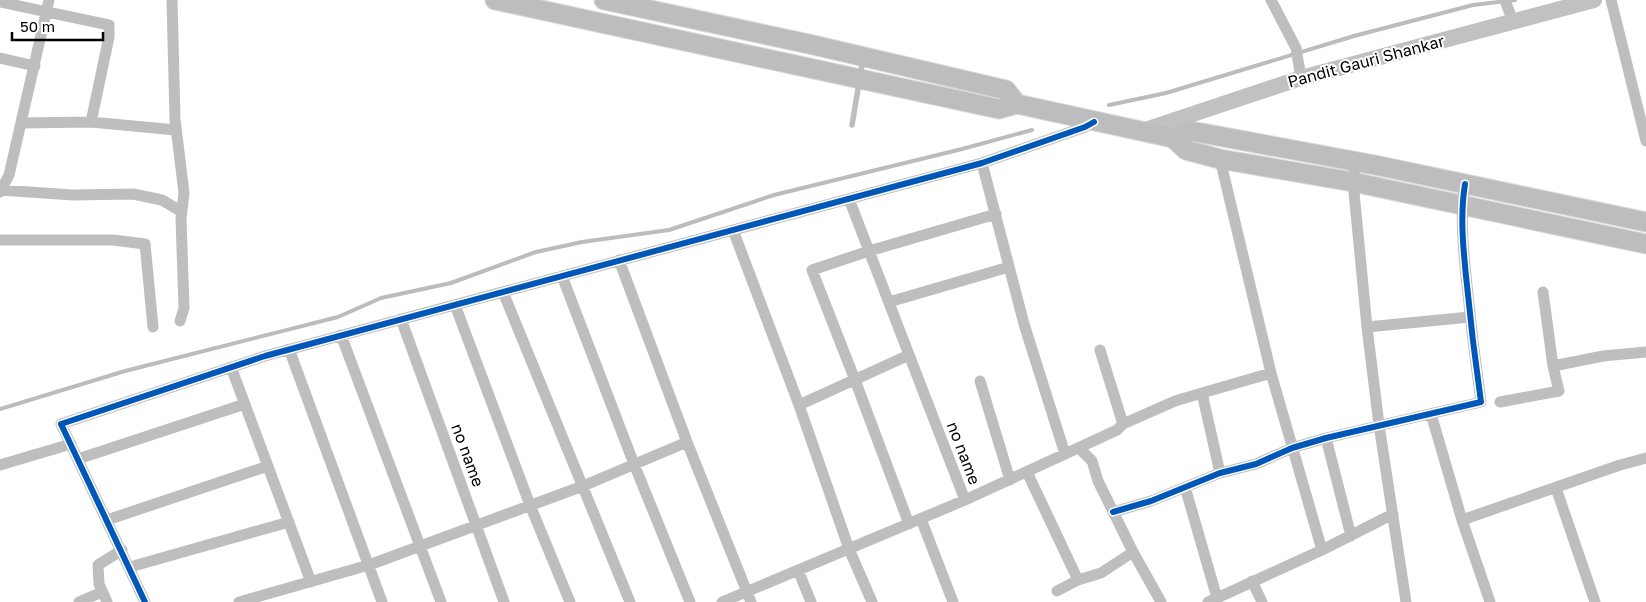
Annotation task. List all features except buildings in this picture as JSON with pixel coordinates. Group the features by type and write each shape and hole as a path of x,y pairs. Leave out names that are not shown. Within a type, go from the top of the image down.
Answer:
{"main road":[{"path":"495,0 529,3 640,31 999,108 1017,104 1173,138 1186,150 1220,159 1353,182 1646,244"},
{"path":"604,0 863,56 1006,90 1017,104"},
{"path":"640,31 646,9"},
{"path":"1173,138 1191,131 1355,162 1646,222"}],"street":[{"path":"172,0 176,130 184,193 182,212 184,308 180,321"},
{"path":"1271,0 1296,48 1301,78"},
{"path":"1505,0 1513,22"},
{"name":"Pandit Gauri Shankar","path":"1142,132 1301,78 1594,0"},
{"path":"1611,0 1646,141"},
{"path":"0,2 48,6 108,25 109,37 91,122"},
{"path":"48,6 9,175 0,190 72,195 133,194 162,200 182,212"},
{"path":"0,58 35,66"},
{"path":"21,123 91,122 176,130"},
{"path":"146,602 61,424 289,350 982,163 1085,127 1094,122"},
{"path":"1220,159 1271,373 1322,550"},
{"path":"1355,162 1353,182 1367,327 1379,424 1406,602"},
{"path":"982,163 1024,324 1065,454"},
{"path":"1113,512 1151,501 1220,474 1256,464 1292,448 1379,424 1481,402 1470,317 1462,204 1465,184"},
{"name":"no name","path":"722,602 749,597 798,570 965,500 849,199"},
{"path":"909,524 812,270 869,251 996,214"},
{"path":"733,230 799,406 849,549 872,602"},
{"path":"0,240 113,240 145,244 152,327"},
{"path":"618,260 687,442 749,597"},
{"path":"889,302 1009,267"},
{"path":"562,276 634,464 690,602"},
{"path":"503,292 630,602"},
{"path":"1500,402 1559,392 1553,366 1543,292"},
{"path":"455,305 530,505 570,602"},
{"path":"1367,327 1470,317"},
{"name":"no name","path":"401,319 504,602"},
{"path":"341,336 440,602"},
{"path":"289,350 382,602"},
{"path":"1100,350 1123,424"},
{"path":"1553,366 1603,356 1646,352"},
{"path":"799,406 909,355"},
{"path":"232,367 311,582"},
{"path":"965,500 1079,448 1117,430 1123,424 1175,401 1271,373"},
{"path":"980,381 1010,480"},
{"path":"1202,393 1220,474"},
{"path":"78,459 245,404"},
{"path":"1431,414 1462,520 1490,602"},
{"path":"1326,438 1351,536"},
{"path":"239,602 369,565 583,486 687,442"},
{"path":"0,465 71,444"},
{"path":"1079,448 1092,461 1098,480 1113,512 1161,602"},
{"path":"1462,520 1620,465 1646,458"},
{"path":"107,520 268,466"},
{"path":"1027,472 1078,580"},
{"path":"1185,487 1212,600 1322,550 1392,514"},
{"path":"1556,488 1594,602"},
{"path":"921,519 954,602"},
{"path":"130,567 289,522"},
{"path":"79,602 105,597 99,584 98,565 122,550"},
{"path":"1057,591 1078,580 1101,573 1133,552"},
{"path":"798,570 811,602"},
{"path":"1252,581 1262,602"}],"lane":[{"path":"852,125 863,56"}],"waterway":[{"path":"1109,105 1166,93 1354,36 1473,5 1515,0"},
{"path":"0,409 125,371 338,317 381,298 451,283 536,252 582,242 669,230 774,195 1032,130"}],"cycle path":[{"path":"145,602 61,424 265,356 982,163 1085,127 1094,122"},
{"path":"1113,512 1151,501 1220,473 1256,464 1292,448 1326,438 1481,402 1464,253 1462,219 1465,184"}]}
